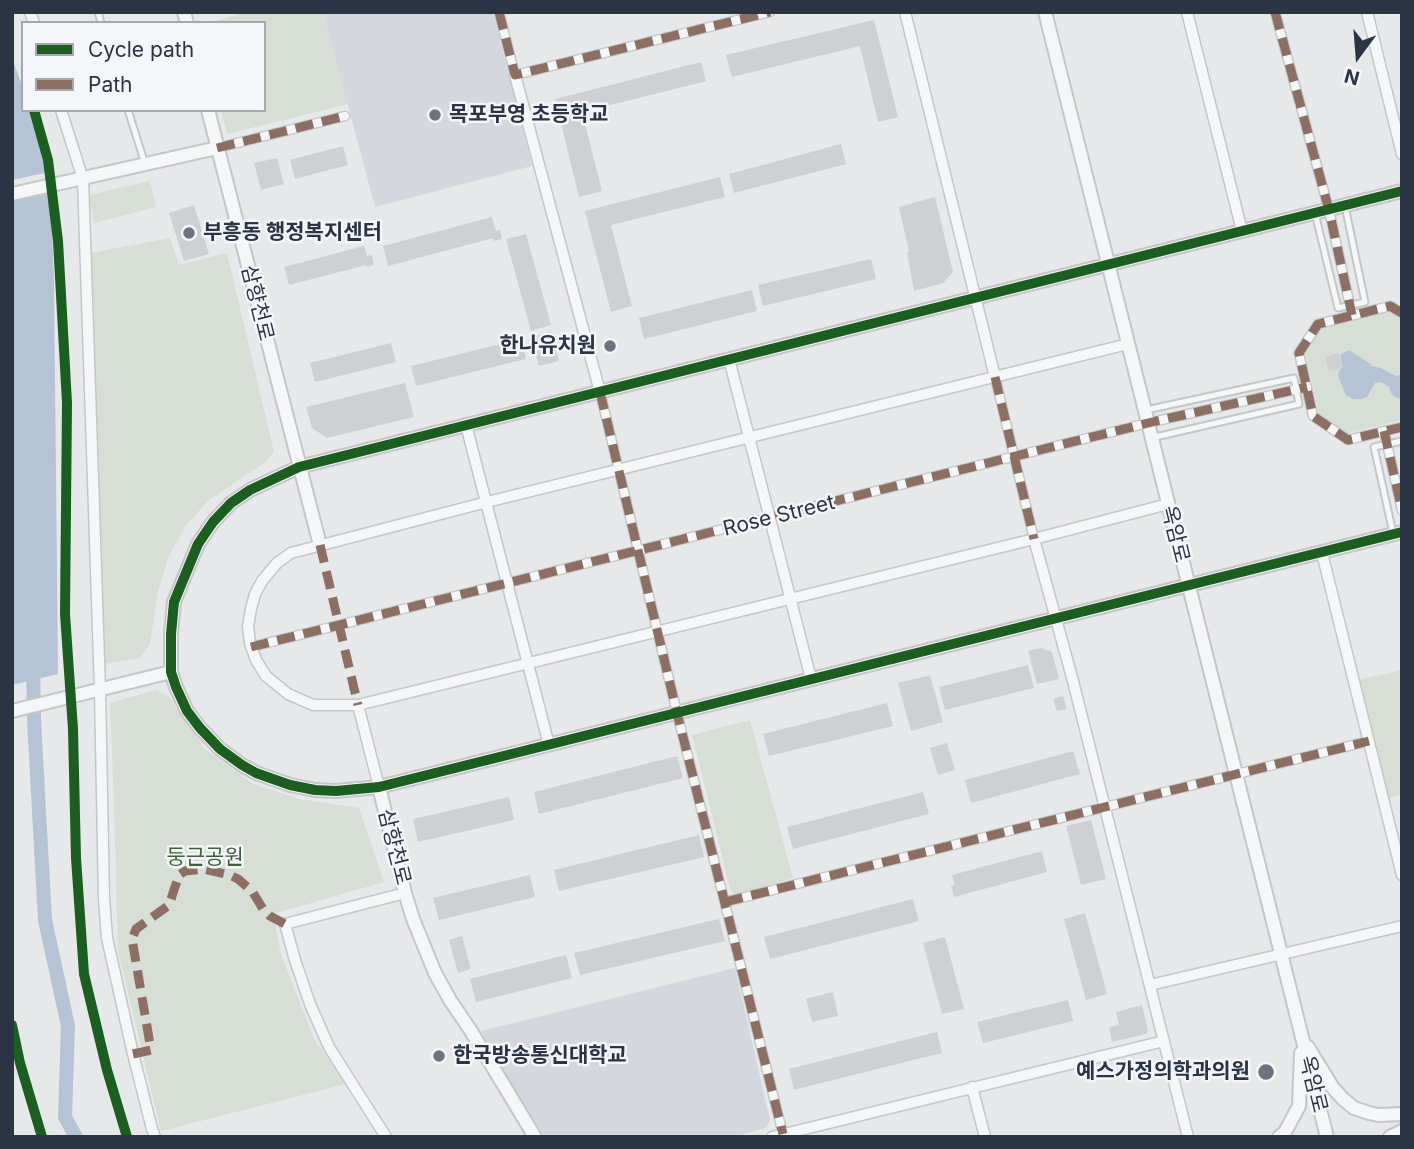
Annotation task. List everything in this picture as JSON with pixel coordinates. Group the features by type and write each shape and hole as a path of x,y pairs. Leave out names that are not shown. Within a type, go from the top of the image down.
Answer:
{"street":[{"path":"499,12 600,392 677,713 783,1134"},
{"path":"515,75 770,12"},
{"path":"905,12 1034,539 1188,1137"},
{"name":"옥암로","path":"1045,12 1326,1137"},
{"path":"1186,12 1242,232"},
{"path":"1275,12 1329,210 1352,315"},
{"path":"1367,12 1402,154"},
{"path":"62,112 79,180 95,691 107,938 130,1045 155,1137"},
{"name":"삼향천로","path":"208,112 299,467 250,490 231,503 198,544 174,602 171,672 187,711 200,728 220,749 256,773 290,785 315,790 379,788 412,919 435,973 535,1137"},
{"path":"12,194 345,116"},
{"path":"320,545 299,467 1402,191"},
{"path":"1402,313 1390,306 1318,324 1299,353 1314,416 1348,440 1402,427"},
{"path":"1128,344 618,469 291,553 276,564 255,594 248,626 251,647 266,676 288,694 313,705 358,705 1168,504"},
{"path":"729,359 811,680"},
{"name":"Rose Street","path":"251,647 1014,457 1146,417 1307,387"},
{"path":"466,425 549,745"},
{"path":"1384,431 1402,510"},
{"path":"358,705 379,788 1397,533"},
{"path":"1322,553 1402,875"},
{"path":"12,711 171,672"},
{"path":"725,902 1369,741"},
{"path":"386,1137 329,1047 310,1004 285,924 405,893"},
{"path":"1150,985 1402,926"},
{"path":"1301,1035 1333,1088 1354,1108 1378,1115 1402,1114"},
{"path":"1279,1137 1285,1132 1300,1106 1301,1035"},
{"path":"772,1137 1164,1041"},
{"path":"972,1087 985,1137"},
{"path":"1390,1137 1402,1131"}],"lane":[{"path":"129,112 145,164"},
{"path":"1315,213 1338,308 1350,306 1365,302 1345,206"},
{"path":"1146,417 1294,378 1299,404 1152,438"},
{"path":"1397,533 1374,447 1402,442"}],"shaded area":[{"name":"목포부영 초등학교","path":"323,12 493,12 532,166 375,207"},
{"path":"735,968 770,1120 766,1128 733,1137 545,1137 481,1031"}],"green space":[{"path":"251,12 323,12 348,104 227,134 222,112 266,112 266,21 214,21"},
{"path":"150,181 156,207 94,223 89,195"},
{"path":"170,238 179,265 227,253 274,452 264,463 209,500 186,525 168,558 158,591 150,644 140,658 103,664 91,253"},
{"path":"1388,311 1402,319 1402,420 1346,434 1319,414 1305,352 1320,328"},
{"path":"1402,670 1402,795 1383,799 1354,681"},
{"name":"둥근공원","path":"156,690 169,697 205,749 253,784 300,799 359,808 384,882 273,914 281,954 314,1039 346,1084 161,1131 118,951 110,703"},
{"path":"750,720 793,878 740,895 731,892 692,735"}],"water":[{"path":"12,58 21,83 21,112 30,112 46,167 51,206 58,674 12,685"},
{"path":"1349,350 1371,366 1396,376 1402,375 1402,400 1395,397 1389,387 1381,382 1375,383 1367,397 1353,399 1346,395 1338,376 1343,367 1340,355"}],"pier":[{"path":"50,172 53,193 12,201 12,180"}],"building":[{"path":"874,20 898,117 878,122 860,46 732,77 726,55"},
{"path":"701,62 706,81 582,112 602,191 579,197 555,99"},
{"path":"841,144 846,164 734,193 729,174"},
{"path":"343,146 348,165 295,179 290,160"},
{"path":"277,158 284,184 261,190 254,163"},
{"path":"720,177 725,197 611,225 632,306 611,312 585,211"},
{"path":"935,197 953,272 943,283 914,291 907,252 909,251 899,207"},
{"name":"부흥동 행정복지센터","path":"194,205 209,254 184,261 169,213"},
{"path":"492,217 496,231 500,230 502,239 494,241 493,238 388,266 383,246"},
{"path":"526,234 551,325 531,331 506,239"},
{"path":"364,246 367,256 372,255 374,265 289,285 284,267"},
{"path":"871,259 876,279 763,306 758,285"},
{"path":"752,290 757,311 644,339 639,318"},
{"path":"551,331 559,361 539,366 531,337"},
{"path":"521,339 526,359 416,386 411,366"},
{"path":"391,343 396,362 315,382 310,363"},
{"path":"1338,353 1343,368 1329,371 1325,357"},
{"path":"405,383 414,417 327,438 312,428 306,407"},
{"path":"1040,648 1052,652 1059,679 1037,684 1028,651"},
{"path":"1028,665 1034,688 945,710 939,687"},
{"path":"930,675 943,722 911,731 898,683"},
{"path":"1063,696 1067,709 1057,711 1053,699"},
{"path":"887,703 893,726 769,756 763,734"},
{"path":"947,743 955,770 938,775 930,748"},
{"path":"1073,751 1080,774 971,803 965,780"},
{"path":"677,756 683,778 539,814 534,792"},
{"path":"923,792 929,814 793,849 787,827"},
{"path":"509,797 514,820 418,842 413,819"},
{"path":"1091,820 1106,879 1081,885 1066,826"},
{"path":"699,835 704,857 559,891 554,870"},
{"path":"1042,851 1047,872 954,897 952,875"},
{"path":"530,875 535,897 439,920 433,898"},
{"path":"913,899 919,921 770,959 764,937"},
{"path":"1085,913 1107,994 1086,1000 1064,919"},
{"path":"719,919 725,941 580,975 574,953"},
{"path":"462,936 471,969 458,973 449,940"},
{"path":"945,937 964,1009 942,1014 923,943"},
{"path":"566,955 572,978 476,1002 470,979"},
{"path":"833,992 838,1016 812,1022 806,999"},
{"path":"1068,1000 1073,1021 983,1043 977,1022"},
{"path":"1142,1005 1148,1030 1146,1034 1112,1042 1109,1027 1119,1025 1116,1012"},
{"path":"937,1032 942,1053 794,1090 789,1069"}],"waterway":[{"path":"33,661 45,920 68,1026 65,1117 76,1137"}],"marked path":[{"path":"499,12 515,75 770,12"},
{"path":"1275,12 1329,210 1352,315"},
{"path":"217,148 345,116"},
{"path":"1402,313 1390,306 1318,324 1299,353 1313,416 1348,440 1402,427"},
{"path":"995,377 1034,539"},
{"path":"251,647 1148,423 1307,387"},
{"path":"600,392 677,713 783,1134"},
{"path":"1384,431 1402,510"},
{"path":"320,545 358,705"},
{"path":"725,902 1369,741"},
{"path":"133,1054 151,1050 132,939 136,929 169,905 179,875 185,871 204,869 230,875 252,891 270,916 285,924"}],"cycle path":[{"path":"35,112 48,160 58,241 67,403 65,614 84,974 107,1070 127,1137"},
{"path":"1402,191 299,467 250,490 231,503 213,522 198,544 174,602 171,672 187,711 200,728 220,749 256,773 290,785 315,790 379,787 1402,532"},
{"path":"12,1025 20,1063 42,1137"}],"place":[{"name":"목포부영 초등학교","path":"435,115"},
{"name":"부흥동 행정복지센터","path":"189,233"},
{"name":"한나유치원","path":"610,346"},
{"name":"한국방송통신대학교","path":"439,1056"},
{"name":"예스가정의학과의원","path":"1266,1072"}]}
